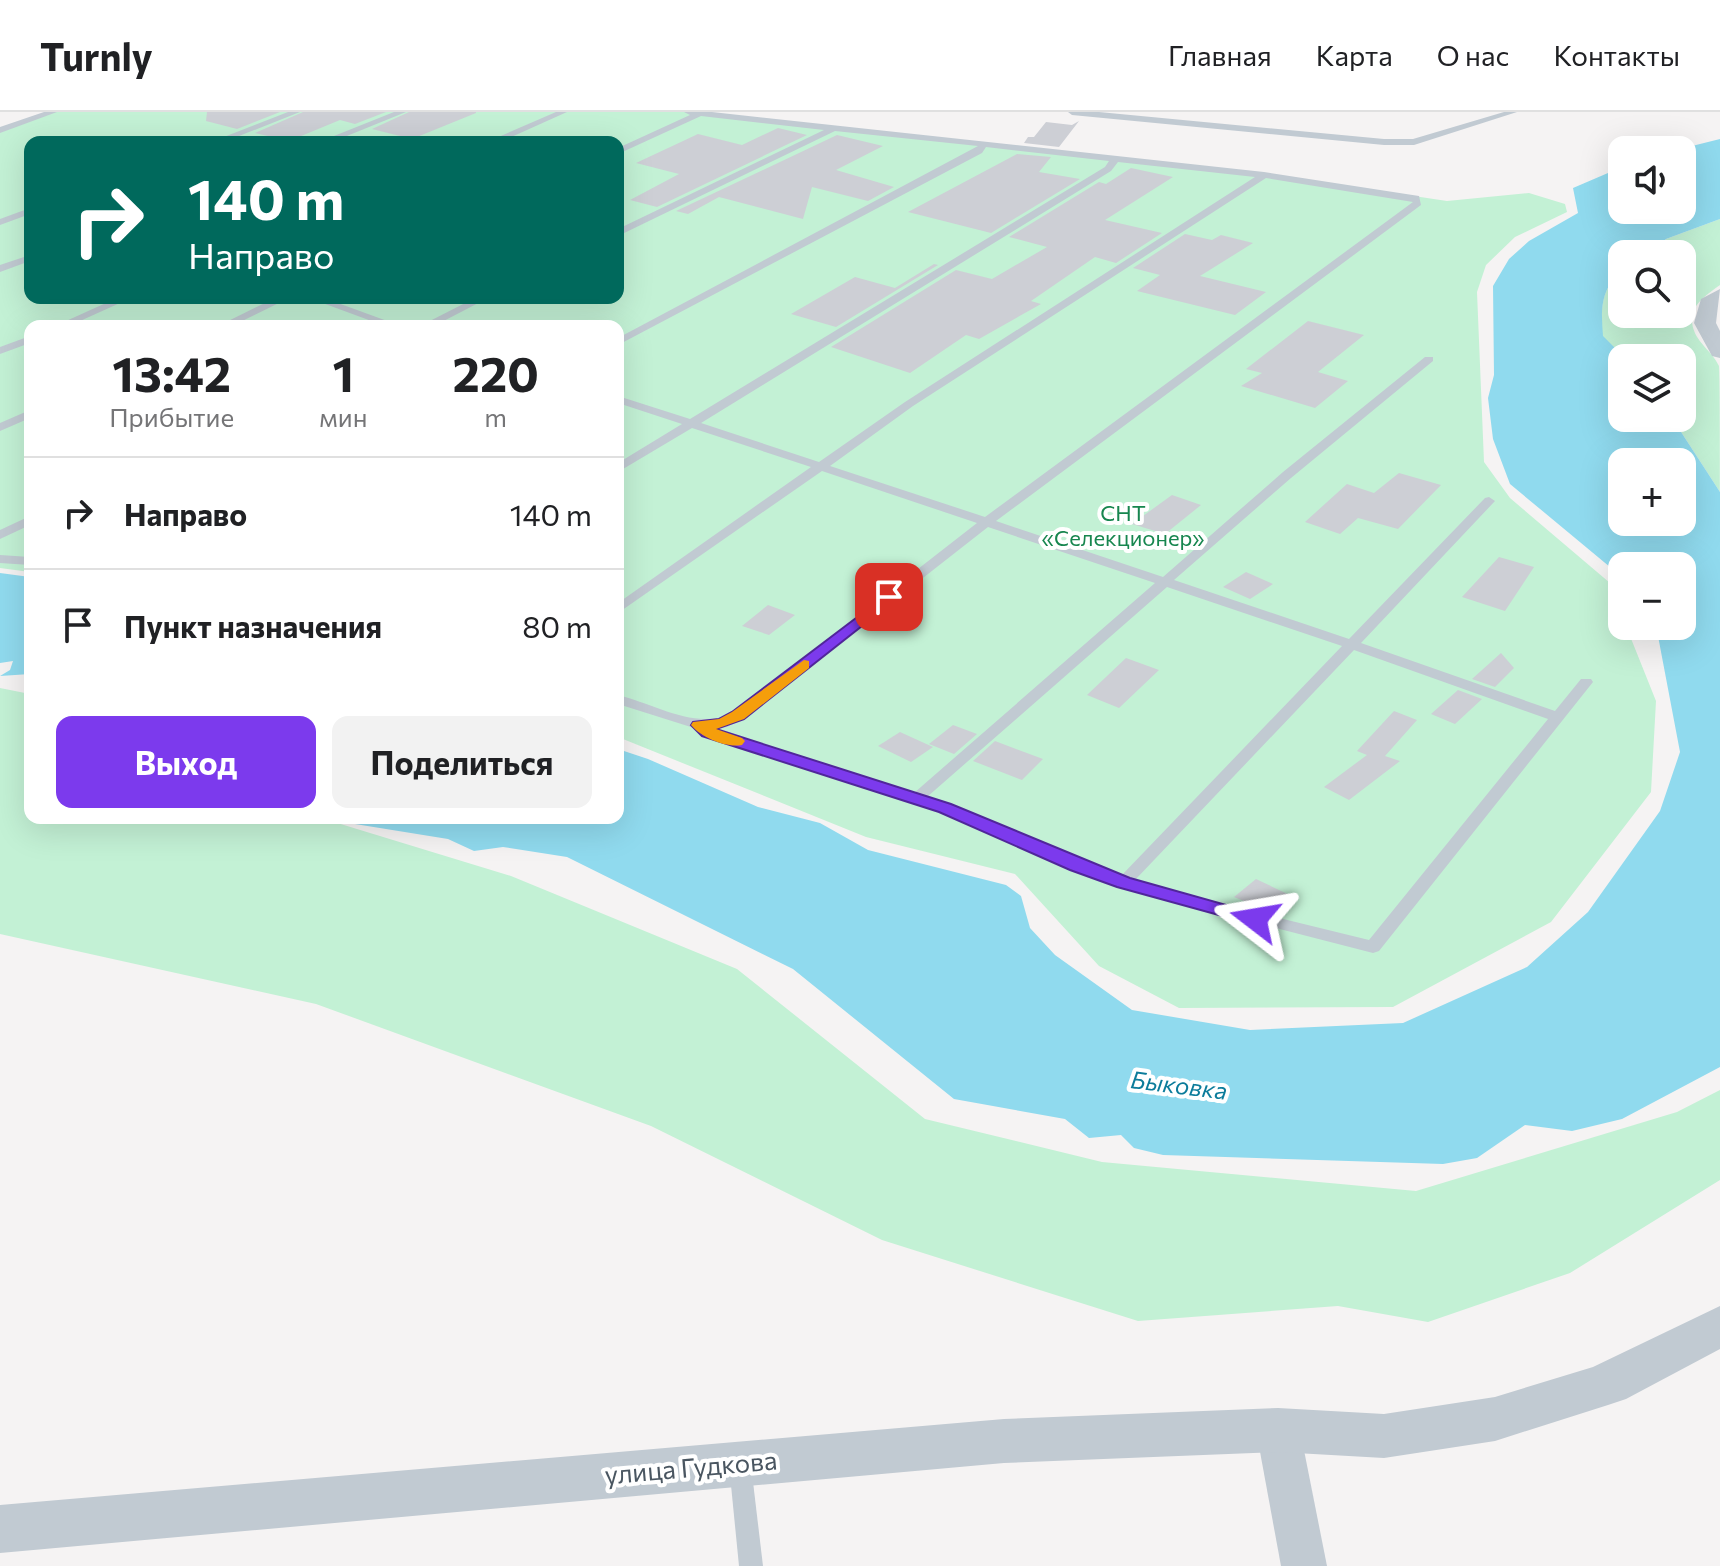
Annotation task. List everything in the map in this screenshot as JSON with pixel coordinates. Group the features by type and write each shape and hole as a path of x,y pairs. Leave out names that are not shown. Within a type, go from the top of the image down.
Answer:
{"street":[{"path":"1719,348 1705,323 1709,304 1720,295"},
{"name":"улица Гудкова","path":"0,1529 1004,1441 1278,1430 1384,1436 1495,1419 1608,1384 1720,1326"},
{"path":"1278,1430 1304,1566"}],"lane":[{"path":"0,130 53,112"},
{"path":"232,136 296,112"},
{"path":"340,136 402,112"},
{"path":"506,136 563,112"},
{"path":"688,112 1264,175 1416,198 1418,203 985,523 738,716 722,724 699,725"},
{"path":"1072,112 1384,142 1414,142 1513,112"},
{"path":"1121,117 1143,112"},
{"path":"624,148 701,113"},
{"path":"624,230 834,128"},
{"path":"624,339 979,151 983,145"},
{"path":"624,464 1108,169 1115,159"},
{"path":"624,605 909,404 1264,175"},
{"path":"0,222 24,213"},
{"path":"0,269 24,260"},
{"path":"74,320 112,304"},
{"path":"236,320 271,304"},
{"path":"332,304 378,320"},
{"path":"437,320 471,304"},
{"path":"0,351 24,341"},
{"path":"917,798 1287,475 1429,359"},
{"path":"624,401 1351,644 1557,717"},
{"path":"0,427 24,417"},
{"path":"1123,883 1489,501"},
{"path":"0,535 24,523"},
{"path":"0,559 24,561"},
{"path":"624,701 699,725 708,732 917,798 1123,883 1233,915 1373,947 1586,682"},
{"path":"740,1464 751,1566"}],"green space":[{"name":"СНТ «Селекционер»","path":"53,112 691,112 1274,175 1447,201 1529,193 1565,204 1567,212 1515,237 1486,265 1477,292 1484,462 1510,498 1608,581 1608,640 1632,640 1656,701 1651,792 1551,922 1393,1007 1179,1008 1099,966 1015,874 866,837 624,739 624,320 24,320 24,571 0,568 0,130"},
{"path":"1720,219 1720,285 1696,307 1696,240 1666,239"},
{"path":"1608,288 1608,328 1694,328 1716,360 1719,366 1720,492 1696,455 1696,448 1691,448 1681,432 1696,432 1696,344 1610,344 1602,336"},
{"path":"0,688 24,693 24,824 341,824 511,876 737,969 925,1119 1102,1162 1416,1191 1677,1112 1720,1090 1720,1180 1570,1273 1428,1322 1338,1306 1138,1321 882,1240 651,1126 316,1004 0,934"}],"water":[{"name":"Быковка","path":"1720,139 1720,219 1665,240 1608,240 1608,288 1602,309 1602,327 1603,336 1611,344 1608,344 1608,432 1681,432 1691,448 1608,448 1608,536 1696,536 1696,455 1720,492 1720,1067 1622,1119 1572,1131 1525,1125 1477,1158 1443,1164 1163,1155 1134,1148 1121,1135 1089,1138 1065,1119 954,1099 793,969 567,857 503,847 474,851 448,839 355,824 624,824 624,751 758,807 820,823 868,850 1006,885 1021,896 1030,928 1055,955 1132,1010 1250,1030 1403,1023 1527,967 1588,912 1660,811 1680,752 1659,640 1696,640 1696,552 1608,552 1608,565 1510,484 1493,439 1488,398 1494,375 1493,286 1509,259 1529,241 1578,213 1573,188 1608,173 1608,224 1696,224 1696,145"},
{"path":"0,573 24,576 24,674 0,676 10,670 13,661 0,663"}],"building":[{"path":"207,112 280,112 237,129 206,121"},
{"path":"303,112 386,112 355,124 340,120 301,136 255,133"},
{"path":"409,112 476,112 419,136 400,136 372,129"},
{"path":"1079,121 1059,147 1024,143 1028,137 1034,137 1046,122 1072,125"},
{"path":"778,128 807,135 657,207 630,200 679,174 636,163 698,134 742,145"},
{"path":"837,135 883,146 836,170 894,187 868,201 812,187 803,219 719,197 688,214 676,211"},
{"path":"1017,154 1051,157 1039,172 1080,179 991,233 908,212"},
{"path":"1131,168 1173,177 1105,220 1162,233 1116,263 1095,257 1031,301 1041,304 979,339 966,335 910,373 831,347 956,270 992,279 1047,247 1009,237 1099,182 1106,184"},
{"path":"1185,234 1212,240 1221,235 1253,243 1200,276 1266,292 1235,315 1137,291 1160,275 1133,268"},
{"path":"934,264 938,265 836,327 791,314 855,277 895,288"},
{"path":"1308,321 1364,335 1318,372 1348,381 1315,408 1241,386 1262,373 1246,369"},
{"path":"1399,473 1441,485 1398,529 1358,518 1340,534 1305,522 1347,484 1374,493"},
{"path":"1172,495 1201,505 1165,534 1132,524"},
{"path":"1499,557 1534,567 1505,611 1462,597"},
{"path":"1246,572 1273,584 1250,599 1223,587"},
{"path":"768,605 795,615 769,635 742,626"},
{"path":"1501,653 1514,668 1495,687 1472,679"},
{"path":"1126,658 1159,670 1119,708 1087,695"},
{"path":"1458,690 1482,699 1455,724 1431,714"},
{"path":"1394,711 1417,720 1385,756 1400,761 1349,800 1324,787 1367,755 1357,751"},
{"path":"953,725 977,734 954,754 929,744"},
{"path":"900,732 933,747 911,762 878,746"},
{"path":"995,741 1043,759 1022,780 973,761"},
{"path":"1256,879 1296,898 1278,915 1234,897"}],"slow traffic":[{"path":"736,741 708,732 699,725 722,724 738,716 804,664"}],"route":[{"path":"889,597 738,716 722,724 699,725 708,732 945,808 1123,883 1255,919"}]}
